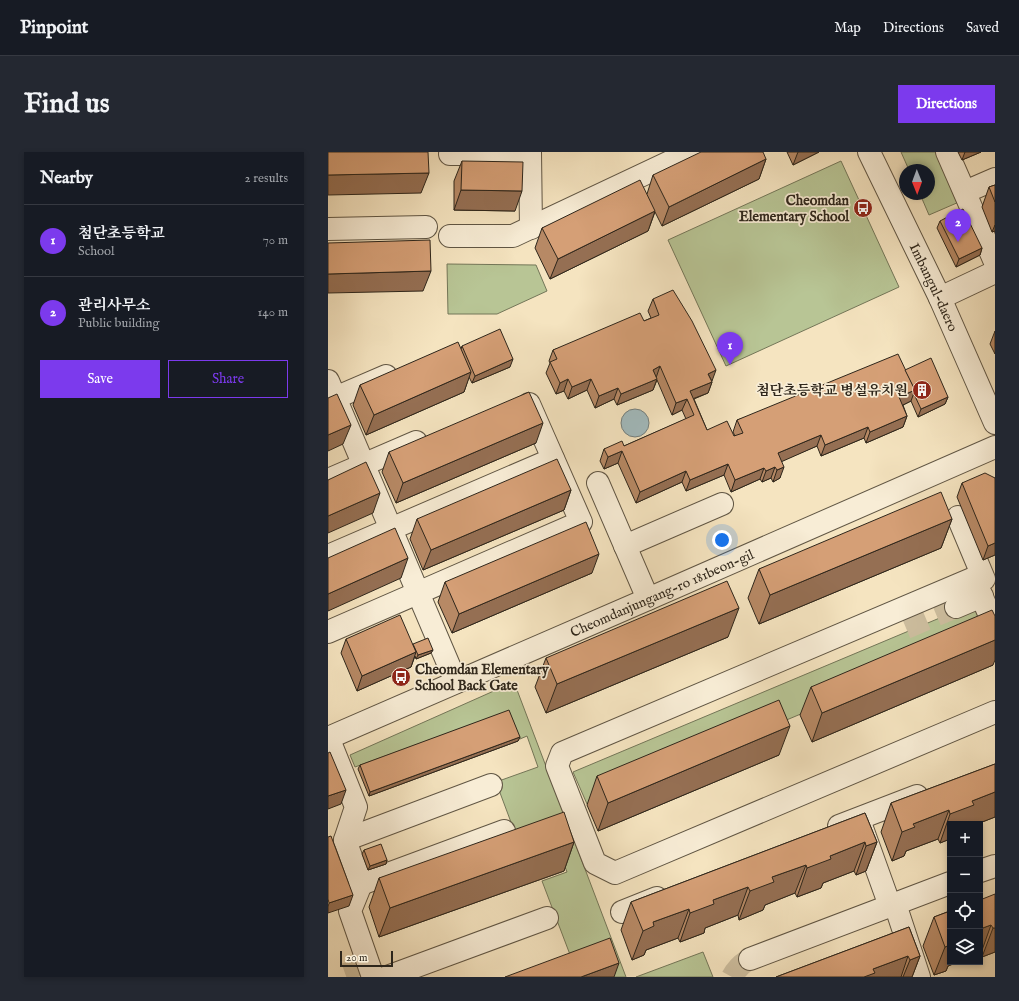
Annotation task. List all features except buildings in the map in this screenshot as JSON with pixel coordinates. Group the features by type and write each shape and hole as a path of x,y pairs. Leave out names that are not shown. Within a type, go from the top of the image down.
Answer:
{"street":[{"path":"450,236 513,236 691,152"},
{"name":"Imbangul-daero","path":"869,152 940,298 995,423"},
{"path":"940,298 995,264 947,152"},
{"path":"450,154 530,153 531,228"},
{"path":"964,192 995,179"},
{"path":"328,229 426,227"},
{"path":"406,368 330,394 364,465 456,682"},
{"path":"328,632 581,522 525,395 510,402"},
{"path":"328,480 437,433"},
{"name":"Cheomdanjungang-ro 181beon-gil","path":"328,737 995,447"},
{"path":"328,556 553,459"},
{"path":"598,484 648,599"},
{"path":"625,546 722,504"},
{"path":"958,517 984,583 995,628"},
{"path":"984,583 974,578 562,753 557,766 595,863 615,873 995,712"},
{"path":"956,607 984,583"},
{"path":"328,737 356,807 346,840 361,884 350,911 373,977"},
{"path":"346,840 491,785"},
{"path":"822,833 938,788"},
{"path":"859,818 919,977"},
{"path":"361,884 504,832"},
{"path":"983,870 995,866"},
{"path":"750,959 947,884"},
{"path":"622,912 674,892"},
{"path":"387,977 547,918"},
{"path":"352,960 348,949 356,929"}],"green space":[{"path":"901,152 936,152 959,202 929,215 923,200 935,200 935,164 906,164"},
{"path":"841,161 899,287 726,366 668,240"},
{"path":"447,264 536,265 547,291 497,314 448,314"},
{"path":"973,604 986,636 587,804 573,772"},
{"path":"514,682 626,977 605,977 577,973 542,881 567,872 551,830 518,841 496,782 538,767 527,736 520,739 509,711 355,767 350,755"},
{"path":"703,952 713,977 636,977"}],"water":[{"path":"635,409 645,413 649,423 645,433 635,437 625,433 621,423 625,413"}],"tunnel":[{"path":"906,628 956,607"},
{"path":"732,977 740,966 750,959"},
{"path":"352,960 358,977"}],"place":[{"name":"Cheomdan Elementary School","path":"863,208"},
{"name":"관리사무소","path":"958,242"},
{"name":"첨단초등학교","path":"730,365"},
{"name":"첨단초등학교 병설유치원","path":"922,390"},
{"name":"Cheomdan Elementary School Back Gate","path":"401,677"}]}
